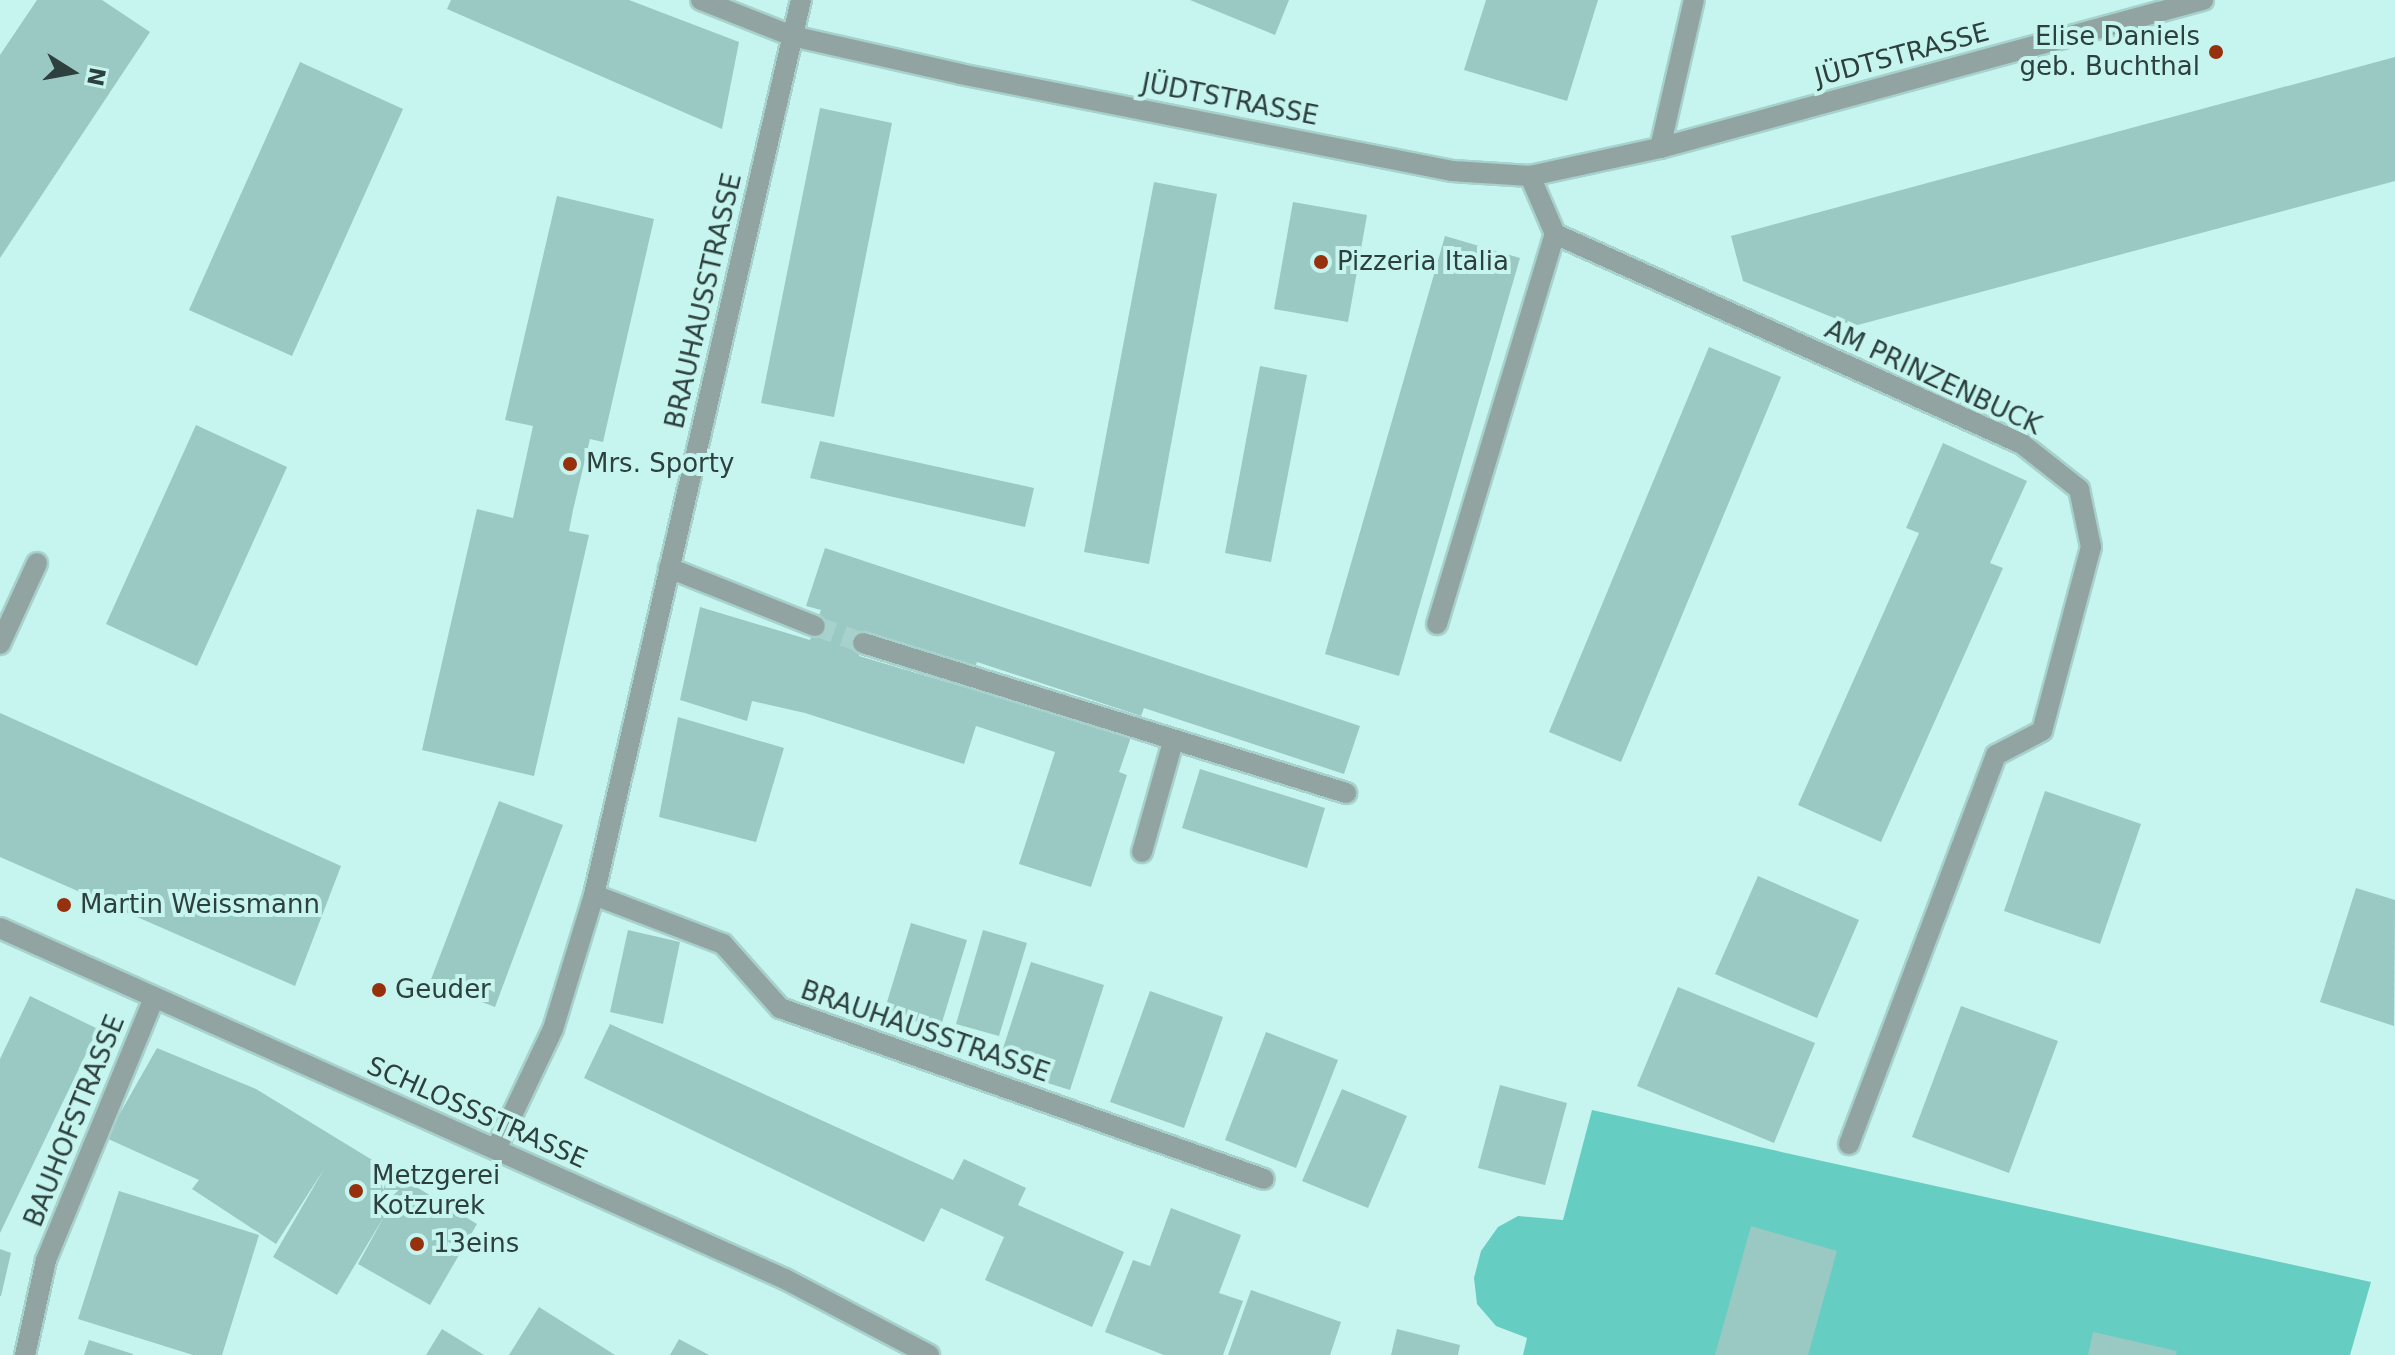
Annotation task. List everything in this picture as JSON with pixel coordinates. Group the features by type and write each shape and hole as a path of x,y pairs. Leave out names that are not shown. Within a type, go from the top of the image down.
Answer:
{"street":[{"name":"JÜDTSTRASSE","path":"701,0 792,36 1452,171 1530,176 1660,148 2203,0"},
{"name":"BRAUHAUSSTRASSE","path":"496,1149 553,1029 594,895 801,0"},
{"path":"1660,148 1694,0"},
{"path":"1437,624 1555,234 1530,176"},
{"name":"AM PRINZENBUCK","path":"1555,234 2022,444 2079,489 2091,547 2042,731 1996,755 1849,1144"},
{"path":"0,644 37,563"},
{"path":"669,568 815,626"},
{"path":"863,643 1173,742 1346,793"},
{"path":"1142,852 1173,742"},
{"name":"BRAUHAUSSTRASSE","path":"594,895 723,944 780,1008 1264,1179"},
{"name":"SCHLOSSSTRASSE","path":"0,928 153,1000 785,1279 929,1355"},
{"name":"BAUHOFSTRASSE","path":"25,1355 46,1260 153,1000"}],"shaded area":[{"path":"1592,1110 2371,1282 2350,1355 1523,1355 1527,1338 1496,1326 1477,1304 1474,1278 1481,1251 1498,1227 1518,1216 1563,1220"}],"building":[{"path":"37,0 102,0 150,32 0,258 0,55"},
{"path":"451,0 629,0 739,42 722,129 447,9"},
{"path":"1190,0 1289,0 1275,35"},
{"path":"1486,0 1598,0 1567,101 1464,70"},
{"path":"2395,57 2395,181 1854,326 1743,281 1731,236"},
{"path":"300,62 403,109 292,356 189,310"},
{"path":"820,108 892,123 834,417 761,403"},
{"path":"1154,182 1217,194 1149,564 1084,552"},
{"path":"557,196 654,219 603,442 590,439 573,510 569,531 589,535 534,776 422,750 477,509 513,518 533,426 505,420"},
{"name":"Pizzeria Italia","path":"1293,202 1367,215 1348,322 1274,309"},
{"path":"1445,236 1520,258 1399,676 1325,654"},
{"path":"1709,347 1781,377 1621,762 1549,732"},
{"path":"1260,366 1307,375 1271,562 1225,553"},
{"path":"196,425 287,467 197,666 106,624"},
{"path":"820,441 1034,488 1025,527 810,478"},
{"path":"1943,443 2027,481 1990,563 2003,568 1881,842 1798,805 1919,533 1906,528"},
{"path":"825,548 1360,726 1344,774 1144,708 1141,716 977,662 974,669 866,633 859,656 1131,737 1119,772 1127,775 1091,887 1019,864 1055,752 976,726 964,764 805,713 752,701 747,721 680,700 700,607 810,640 821,610 806,606"},
{"path":"0,713 341,866 295,986 0,857"},
{"path":"678,717 784,748 756,842 659,817"},
{"path":"1200,769 1325,808 1307,868 1182,828"},
{"path":"2045,791 2141,824 2100,944 2004,911"},
{"path":"499,801 563,825 495,1007 430,982"},
{"path":"1758,876 1859,920 1817,1018 1715,974"},
{"path":"2356,888 2395,900 2394,1026 2320,1002"},
{"path":"911,923 967,940 940,1029 884,1012"},
{"path":"628,930 680,942 663,1024 610,1012"},
{"path":"983,930 1027,943 999,1036 956,1024"},
{"path":"1031,962 1104,985 1070,1090 997,1067"},
{"path":"1678,987 1815,1043 1774,1143 1637,1086"},
{"path":"1150,991 1223,1017 1184,1128 1110,1102"},
{"path":"30,996 98,1029 0,1233 0,1059"},
{"path":"1961,1006 2058,1041 2009,1173 1912,1137"},
{"path":"610,1024 953,1180 964,1159 1026,1188 1018,1205 1124,1252 1092,1327 985,1280 1004,1237 941,1208 924,1242 584,1078"},
{"path":"1266,1032 1338,1060 1296,1168 1225,1140"},
{"path":"157,1048 256,1089 477,1224 430,1305 358,1264 385,1215 337,1295 273,1257 324,1169 276,1244 192,1189 199,1180 106,1138"},
{"path":"1500,1085 1567,1103 1545,1185 1478,1168"},
{"path":"1342,1089 1407,1116 1368,1208 1302,1181"},
{"path":"119,1191 259,1235 222,1355 193,1355 78,1319"},
{"path":"1171,1208 1241,1235 1219,1293 1243,1301 1223,1355 1164,1355 1105,1332 1133,1260 1150,1266"},
{"path":"1751,1226 1837,1251 1808,1355 1715,1355"},
{"path":"0,1249 11,1253 1,1296 0,1296"},
{"path":"1251,1290 1341,1322 1330,1355 1228,1355"},
{"path":"539,1307 615,1355 509,1355"},
{"path":"442,1329 484,1355 426,1355"},
{"path":"1397,1329 1460,1345 1458,1355 1391,1355"},
{"path":"2093,1332 2177,1351 2176,1355 2088,1355"},
{"path":"679,1339 709,1355 670,1355"},
{"path":"89,1340 133,1354 133,1355 84,1355"}],"tunnel":[{"path":"815,626 863,643"}],"place":[{"name":"Elise Daniels geb. Buchthal","path":"2216,52"},
{"name":"Pizzeria Italia","path":"1321,262"},
{"name":"Mrs. Sporty","path":"570,464"},
{"name":"Martin Weissmann","path":"64,905"},
{"name":"Geuder","path":"379,990"},
{"name":"Metzgerei Kotzurek","path":"356,1191"},
{"name":"13eins","path":"417,1244"}]}
